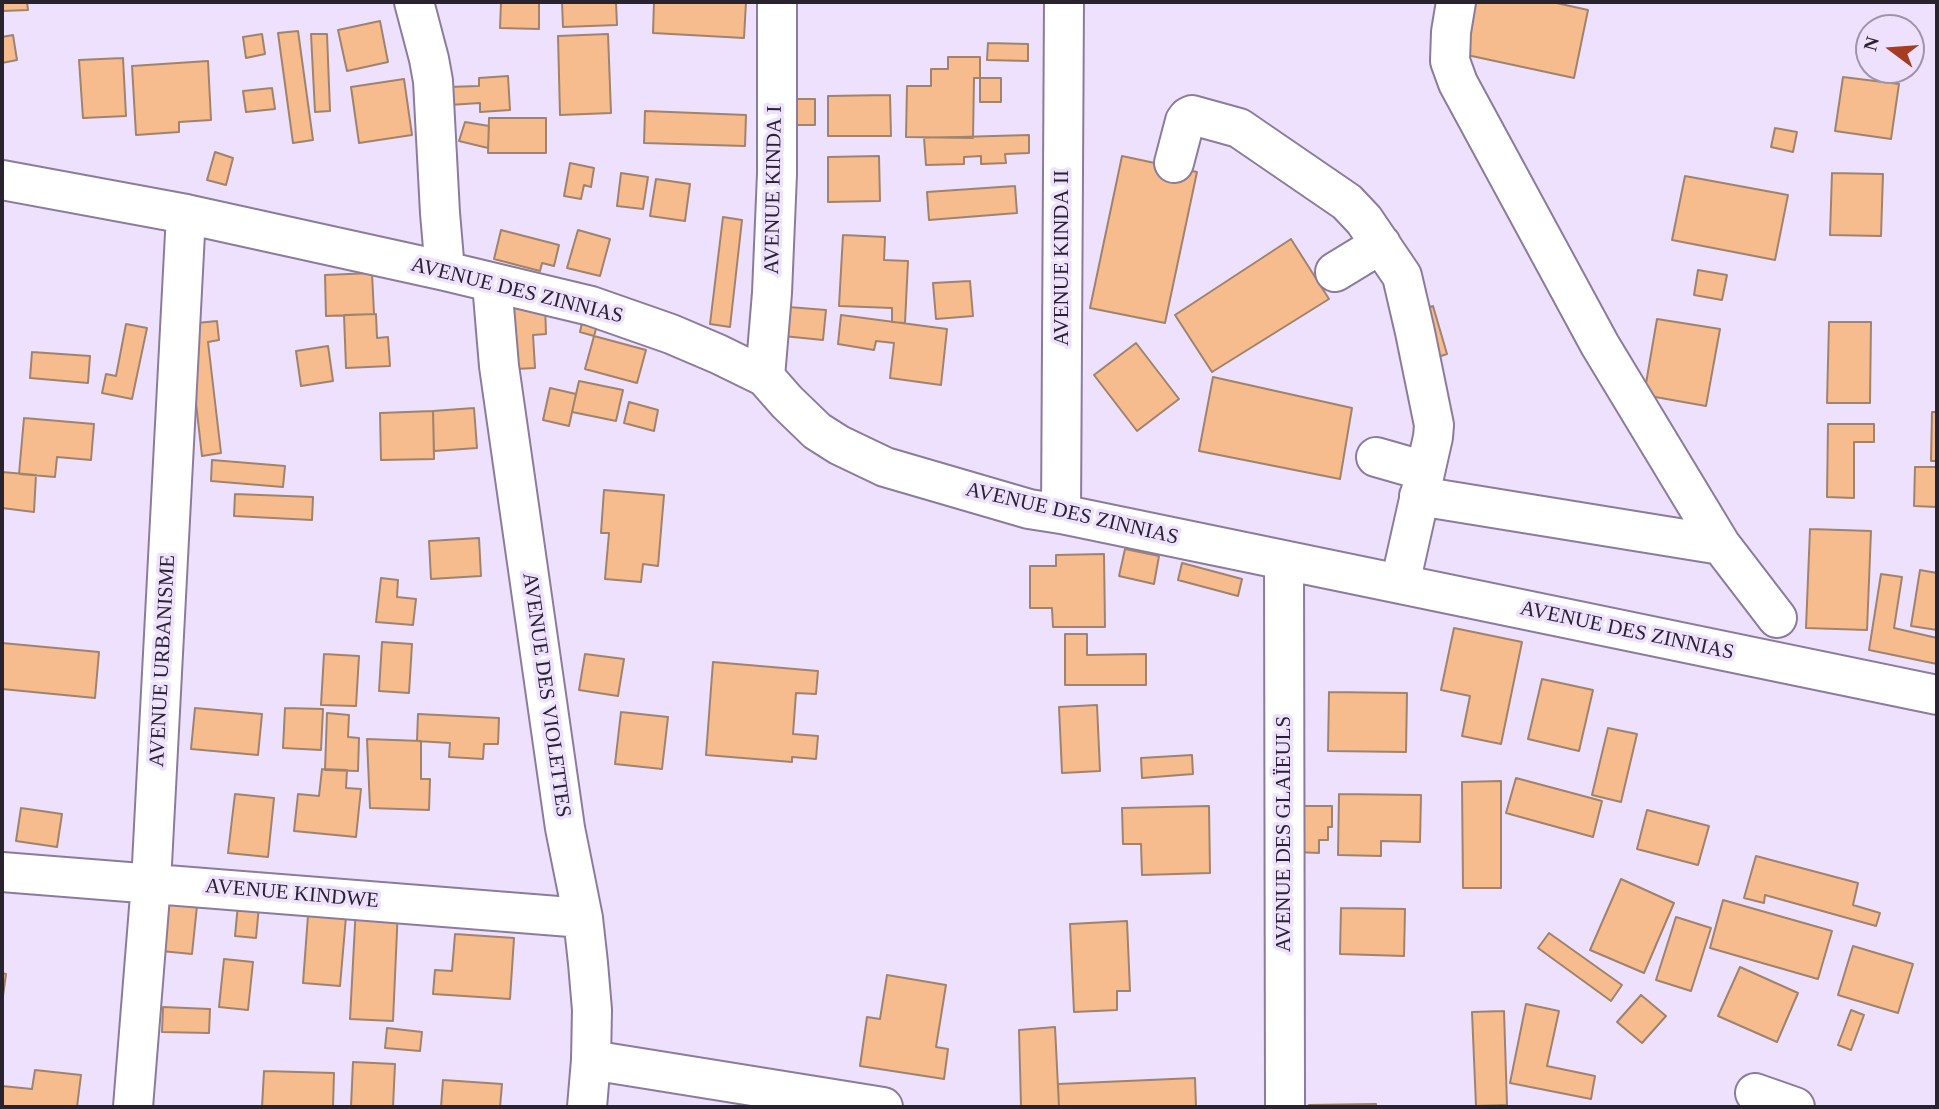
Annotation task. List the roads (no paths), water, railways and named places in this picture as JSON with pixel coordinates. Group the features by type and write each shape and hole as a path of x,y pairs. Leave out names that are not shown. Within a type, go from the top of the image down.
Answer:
{"street":[{"path":"414,2 433,81 445,271"},
{"name":"AVENUE KINDA I","path":"765,377 777,174 776,2"},
{"name":"AVENUE KINDA II","path":"1061,514 1064,2"},
{"path":"1456,2 1450,61 1458,83 1600,345 1721,545 1777,618"},
{"path":"1174,163 1188,117 1192,115 1239,128 1347,202 1364,220 1402,276 1434,425 1400,584"},
{"name":"AVENUE DES ZINNIAS","path":"2,180 186,214 592,306 671,334 765,377 817,431 885,467 1029,509 1937,695"},
{"name":"AVENUE URBANISME","path":"133,1107 151,883 186,214"},
{"path":"1335,272 1381,244"},
{"name":"AVENUE DES VIOLETTES","path":"492,283 499,366 559,788 583,918 592,1010 592,1060 587,1107"},
{"path":"1376,457 1422,483 1721,545"},
{"name":"AVENUE DES GLAÏEULS","path":"1284,561 1285,1107"},
{"name":"AVENUE KINDWE","path":"2,872 583,918"},
{"path":"592,1060 883,1107"},
{"path":"1755,1093 1795,1107"}]}
